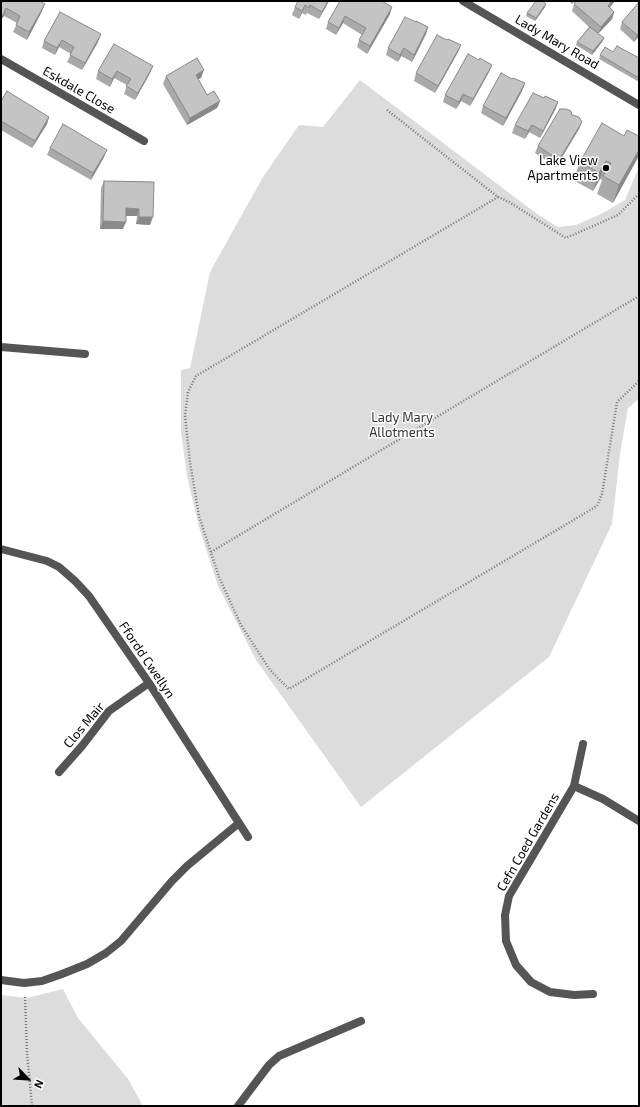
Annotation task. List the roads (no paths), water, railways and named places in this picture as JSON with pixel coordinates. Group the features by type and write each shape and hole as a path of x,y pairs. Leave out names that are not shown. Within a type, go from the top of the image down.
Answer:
{"street":[{"name":"Lady Mary Road","path":"463,1 639,104"},
{"name":"Eskdale Close","path":"1,59 144,141"},
{"path":"1,347 84,354"},
{"name":"Ffordd Cwellyn","path":"1,549 47,561 59,567 75,581 93,602 149,683 248,837"},
{"name":"Clos Mair","path":"60,772 109,711 149,683"},
{"name":"Cefn Coed Gardens","path":"583,744 574,786 509,896 505,915 506,941 516,965 531,982 550,992 574,996 593,994"},
{"name":"Cefn Coed Gardens","path":"574,786 603,799 639,821"},
{"path":"1,980 24,983 42,981 87,964 106,952 121,941 172,881 187,866 239,823"},
{"path":"238,1106 269,1065 280,1056 361,1021"}],"place":[{"name":"Lake View Apartments","path":"606,168"}],"park label":[{"name":"Lady Mary Allotments","path":"402,426"}]}
